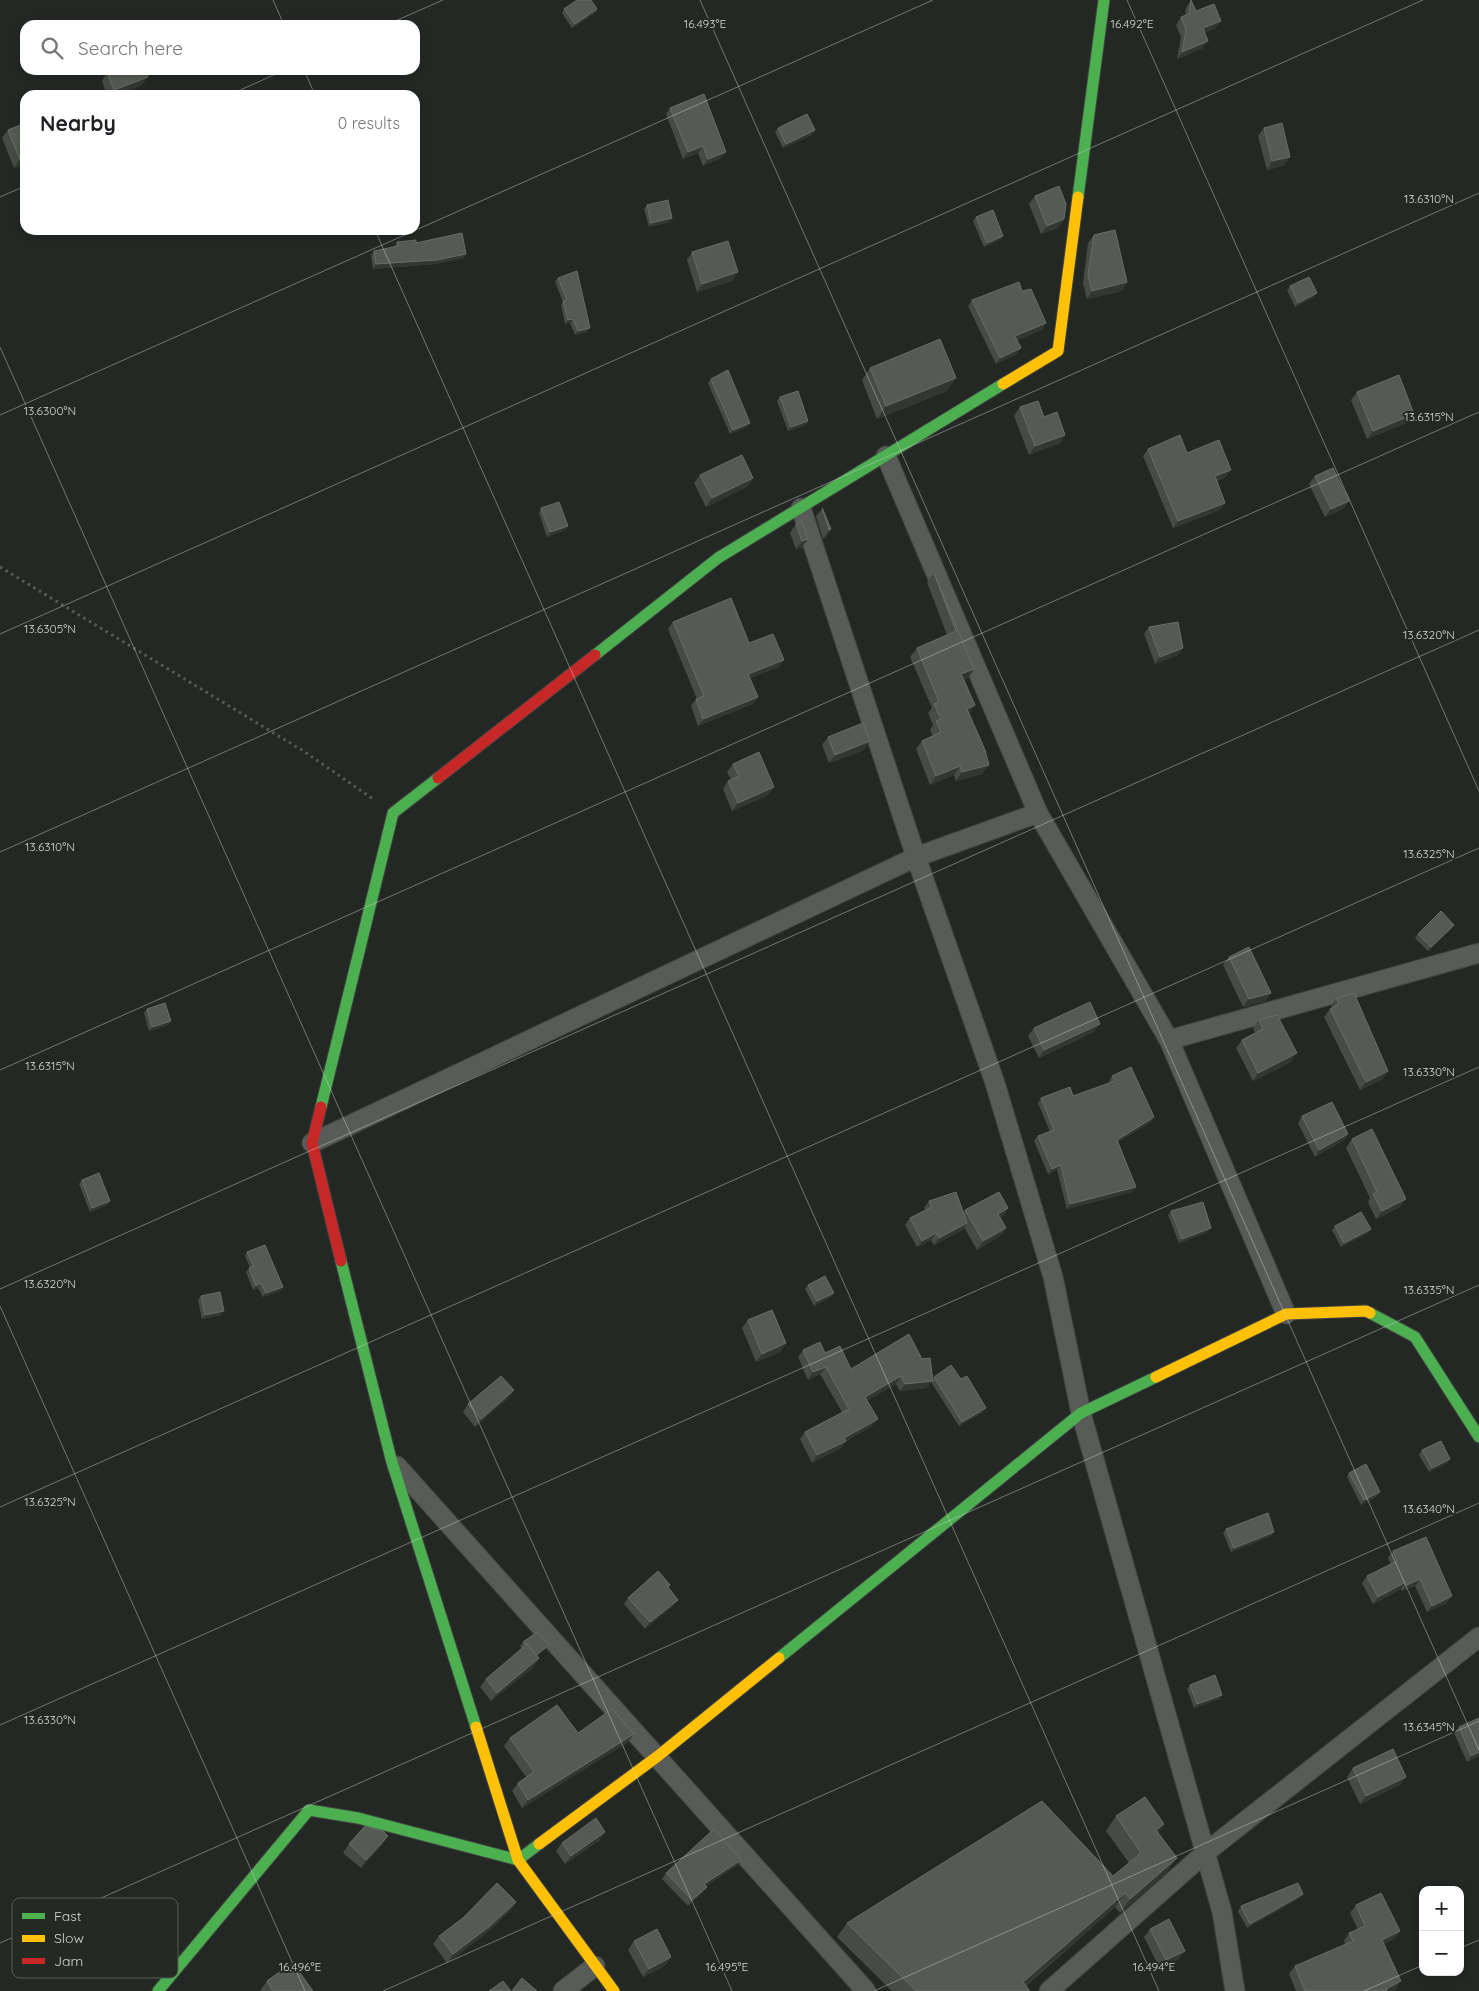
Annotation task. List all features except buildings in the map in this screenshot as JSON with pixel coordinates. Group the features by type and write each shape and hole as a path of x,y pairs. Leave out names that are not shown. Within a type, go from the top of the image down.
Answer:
{"street":[{"path":"614,1991 518,1860 391,1459 312,1143 393,813 718,558 1058,351 1104,0"},
{"path":"886,456 1038,813 1169,1040 1286,1314"},
{"path":"801,508 916,857 995,1083 1053,1277 1081,1413 1222,1912 1235,1991"},
{"path":"312,1143 916,857 1038,813"},
{"path":"1169,1040 1479,953"},
{"path":"518,1860 658,1756 1081,1413 1286,1314 1366,1311 1415,1337 1479,1437"},
{"path":"391,1459 866,1991"},
{"path":"1049,1991 1205,1853 1479,1637"},
{"path":"178,1967 308,1810 358,1818 518,1860"},
{"path":"563,1991 596,1966"},
{"path":"158,1991 169,1978"}],"path":[{"path":"0,567 305,752 393,813"}],"traffic: fast":[{"path":"1078,197 1104,0"},
{"path":"595,655 718,558 1003,384"},
{"path":"321,1107 393,813 438,778"},
{"path":"341,1261 391,1459 476,1727"},
{"path":"1370,1313 1415,1337 1479,1437"},
{"path":"779,1658 1081,1413 1156,1377"},
{"path":"178,1967 309,1810 358,1818 518,1860 539,1844"},
{"path":"158,1991 169,1978"}],"traffic: slow":[{"path":"1003,384 1058,351 1078,197"},
{"path":"1156,1377 1286,1314 1366,1311 1370,1313"},
{"path":"539,1844 658,1756 779,1658"},
{"path":"476,1727 518,1860 614,1991"}],"traffic: jam":[{"path":"438,778 595,655"},
{"path":"321,1107 312,1143 341,1261"}]}
